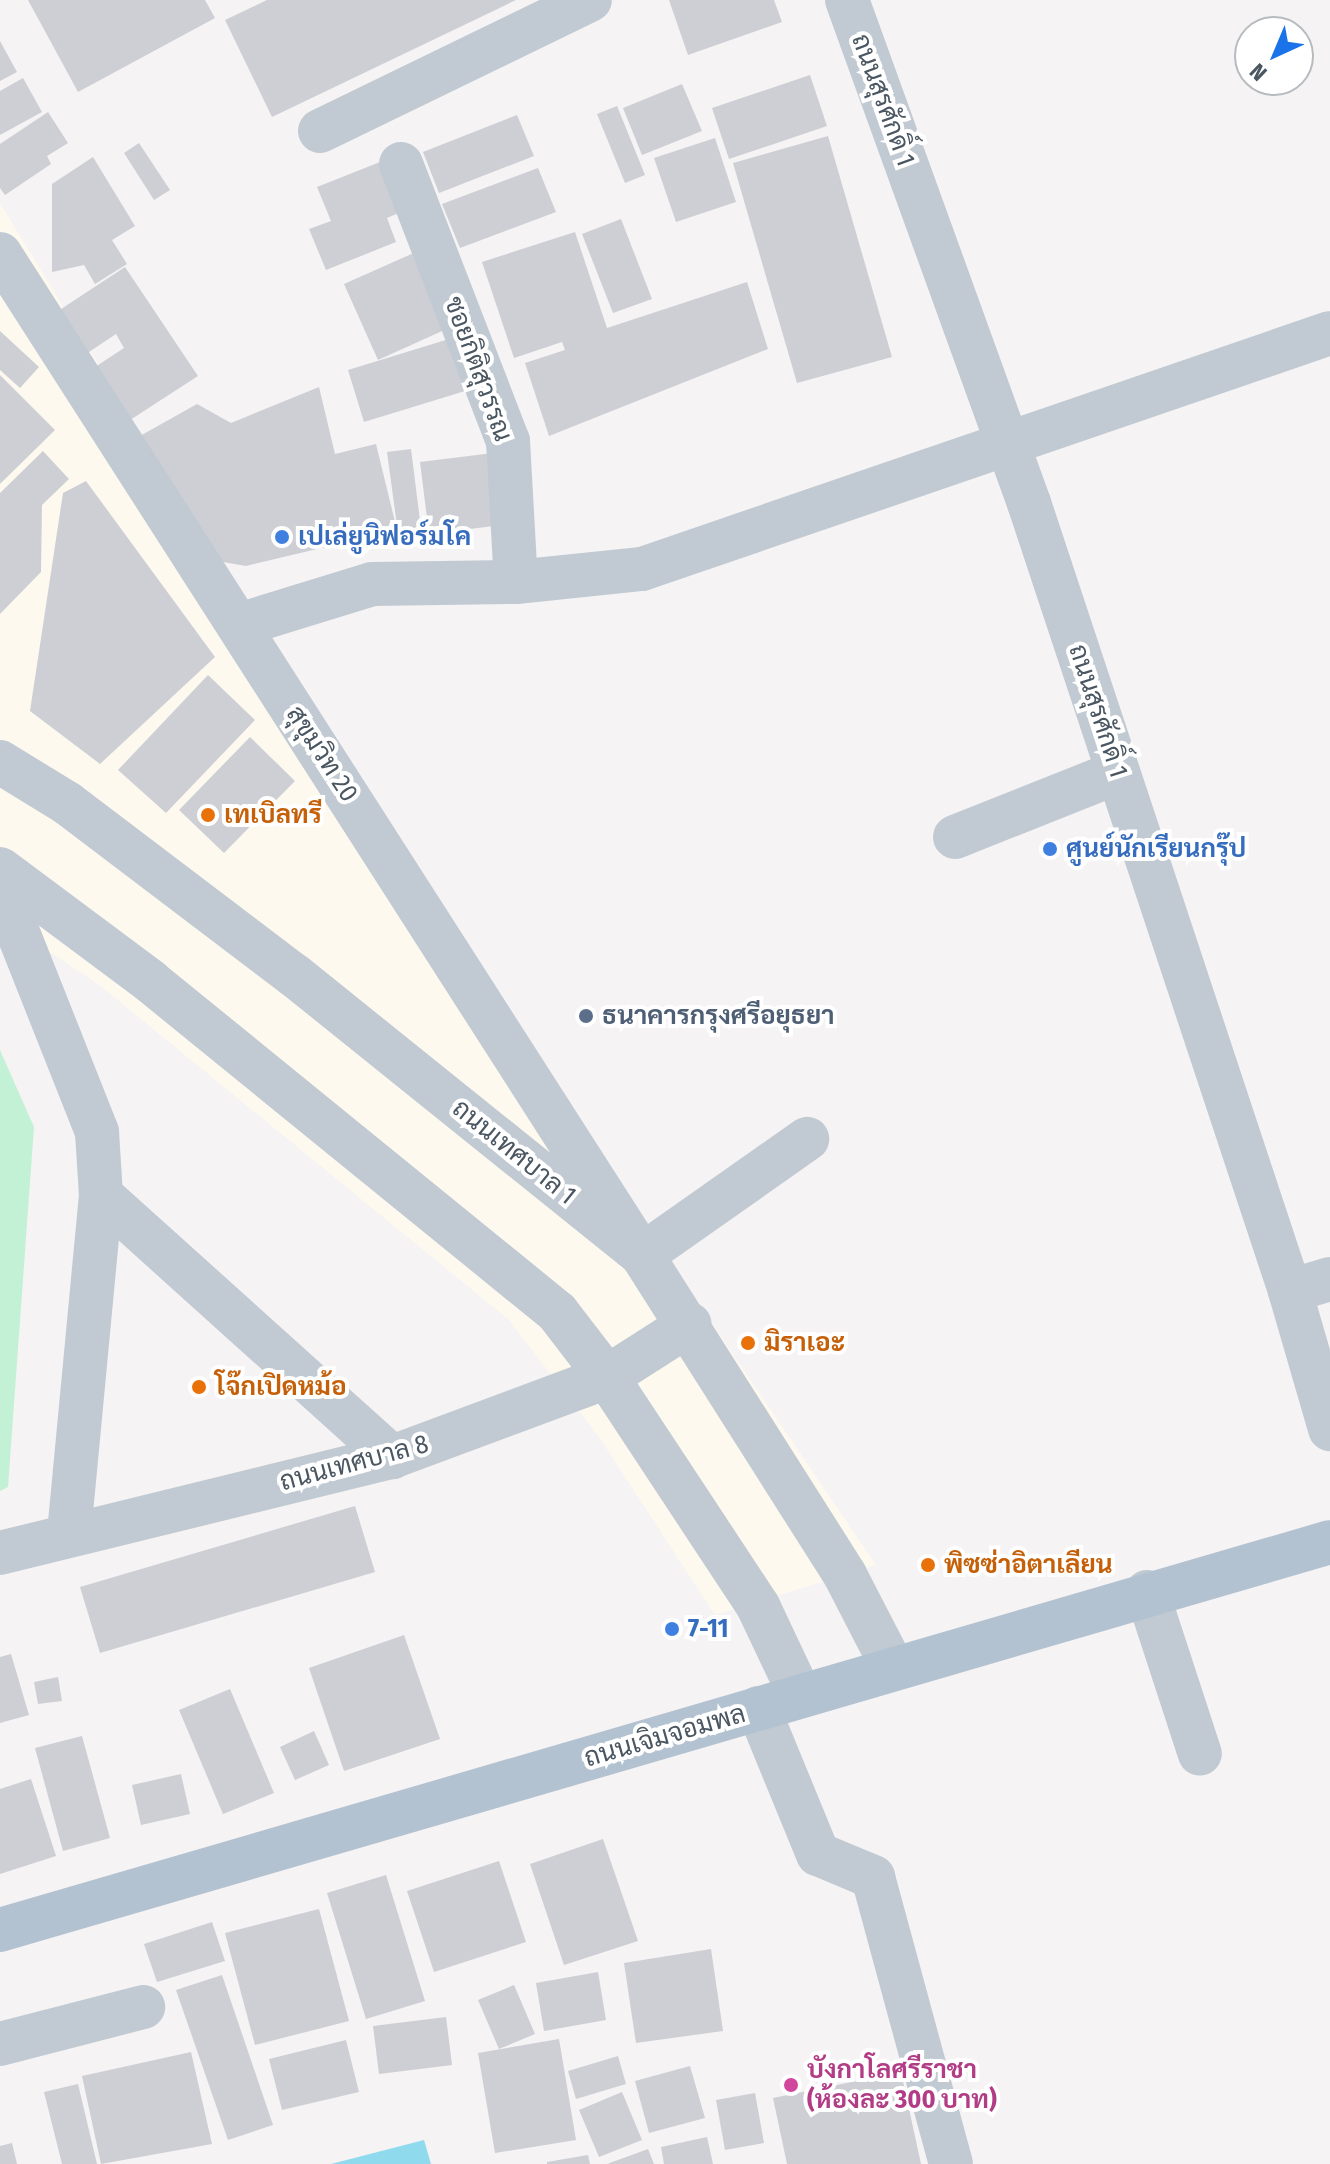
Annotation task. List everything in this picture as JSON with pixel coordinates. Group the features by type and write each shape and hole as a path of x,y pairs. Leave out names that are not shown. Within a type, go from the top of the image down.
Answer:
{"main road":[{"name":"ถนนเจิมจอมพล","path":"0,1930 892,1666 1330,1542"}],"street":[{"path":"320,131 590,0"},
{"name":"ถนนสุรศักดิ์ 1","path":"847,0 1008,446 1118,772 1310,1285 1330,1429"},
{"name":"ชอยกิติสุวรรณ","path":"401,164 508,441 516,582"},
{"name":"สุขุมวิท 20","path":"0,254 642,1255"},
{"path":"239,625 372,584 516,582 642,569 1008,446 1330,333"},
{"name":"ถนนเทศบาล 1","path":"0,762 67,803 294,975 642,1255 690,1324 845,1575 892,1666"},
{"path":"955,837 1118,772"},
{"path":"0,869 150,981 557,1312 607,1377 758,1606 800,1695"},
{"path":"0,887 97,1132 101,1195 69,1533"},
{"path":"642,1255 807,1139"},
{"path":"101,1195 392,1457"},
{"name":"ถนนเทศบาล 8","path":"0,1553 69,1533 392,1457 607,1377 690,1324"},
{"path":"1147,1592 1200,1754"},
{"path":"758,1708 818,1854 873,1877 951,2164"},
{"path":"0,2044 143,2007"}],"shaded area":[{"path":"0,203 240,597 529,1054 876,1565 715,1615 599,1437 509,1320 98,984 0,919"}],"green space":[{"path":"0,1050 34,1127 8,1487 0,1491"}],"water":[{"path":"424,2140 431,2164 331,2164"}],"building":[{"path":"28,0 205,0 215,18 78,92"},
{"path":"267,0 516,0 272,117 225,20"},
{"path":"669,0 774,0 782,22 688,55"},
{"path":"0,41 17,72 0,81"},
{"path":"810,75 827,126 729,159 712,108"},
{"path":"23,78 42,112 0,135 0,91"},
{"path":"682,84 702,131 642,155 623,108"},
{"path":"617,106 645,175 625,183 597,114"},
{"path":"48,112 68,143 47,156 51,164 5,195 0,188 0,144"},
{"path":"517,115 534,156 439,193 423,152"},
{"path":"828,136 892,357 797,383 733,163"},
{"path":"715,138 736,202 676,222 654,158"},
{"path":"139,143 170,190 154,200 124,153"},
{"path":"93,157 135,226 112,240 127,264 95,284 84,265 52,272 52,184"},
{"path":"380,162 401,212 387,218 396,242 326,270 309,229 331,221 317,187"},
{"path":"538,168 556,212 460,248 442,204"},
{"path":"621,219 652,299 613,313 582,234"},
{"path":"575,232 607,328 747,282 768,349 549,436 525,363 565,350 562,342 514,358 482,262"},
{"path":"416,252 451,327 378,360 344,284"},
{"path":"125,267 198,376 127,422 92,369 124,348 116,334 83,356 55,313"},
{"path":"0,331 39,367 20,388 0,370"},
{"path":"449,339 465,391 364,422 348,370"},
{"path":"0,375 55,430 0,484"},
{"path":"319,387 335,454 376,444 397,530 246,566 206,559 131,441 197,404 231,423"},
{"path":"411,449 421,529 398,533 387,452"},
{"path":"43,451 69,479 42,505 41,572 0,614 0,493"},
{"path":"501,452 511,524 429,534 420,462"},
{"path":"86,481 215,657 100,764 30,711 63,493"},
{"path":"208,675 255,720 166,813 118,770"},
{"path":"250,737 295,781 224,853 179,810"},
{"path":"355,1506 375,1572 100,1653 80,1587"},
{"path":"404,1635 440,1739 344,1771 309,1668"},
{"path":"11,1654 29,1715 0,1723 0,1657"},
{"path":"58,1677 62,1701 38,1704 34,1682"},
{"path":"230,1689 274,1793 223,1814 179,1710"},
{"path":"314,1731 329,1765 295,1780 280,1747"},
{"path":"82,1736 110,1838 63,1851 35,1748"},
{"path":"181,1774 190,1814 141,1825 132,1785"},
{"path":"31,1779 56,1856 0,1874 0,1789"},
{"path":"603,1839 638,1941 564,1965 530,1864"},
{"path":"499,1861 526,1942 434,1972 407,1891"},
{"path":"386,1875 425,2001 366,2019 327,1893"},
{"path":"319,1909 349,2021 255,2045 225,1933"},
{"path":"212,1922 225,1961 157,1982 144,1944"},
{"path":"711,1949 723,2031 636,2043 624,1963"},
{"path":"598,1972 606,2020 544,2031 536,1983"},
{"path":"222,1975 273,2125 228,2140 176,1990"},
{"path":"514,1985 535,2034 499,2049 478,2000"},
{"path":"446,2017 452,2065 379,2074 373,2026"},
{"path":"559,2039 576,2140 495,2153 478,2053"},
{"path":"346,2040 359,2092 282,2110 269,2059"},
{"path":"191,2052 212,2144 101,2164 82,2076"},
{"path":"618,2056 626,2084 576,2099 568,2071"},
{"path":"690,2066 705,2118 649,2133 635,2081"},
{"path":"901,2072 921,2164 787,2164 773,2098"},
{"path":"78,2084 97,2164 62,2164 44,2092"},
{"path":"622,2092 642,2140 599,2157 579,2110"},
{"path":"755,2093 764,2143 725,2150 716,2100"},
{"path":"707,2137 713,2164 664,2164 661,2147"},
{"path":"12,2143 17,2164 0,2164 0,2146"},
{"path":"648,2149 654,2164 607,2164"},
{"path":"588,2155 590,2164 547,2164 547,2162"}],"place":[{"name":"เปเล่ยูนิฟอร์มโค","path":"282,537"},
{"name":"เทเบิลทรี","path":"208,815"},
{"name":"ศูนย์นักเรียนกรุ๊ป","path":"1050,849"},
{"name":"ธนาคารกรุงศรีอยุธยา","path":"586,1016"},
{"name":"มิราเอะ","path":"748,1343"},
{"name":"โจ๊กเปิดหม้อ","path":"199,1387"},
{"name":"พิซซ่าอิตาเลียน","path":"928,1565"},
{"name":"7-11","path":"672,1629"},
{"name":"บังกาโลศรีราชา (ห้องละ 300 บาท)","path":"791,2085"}]}
